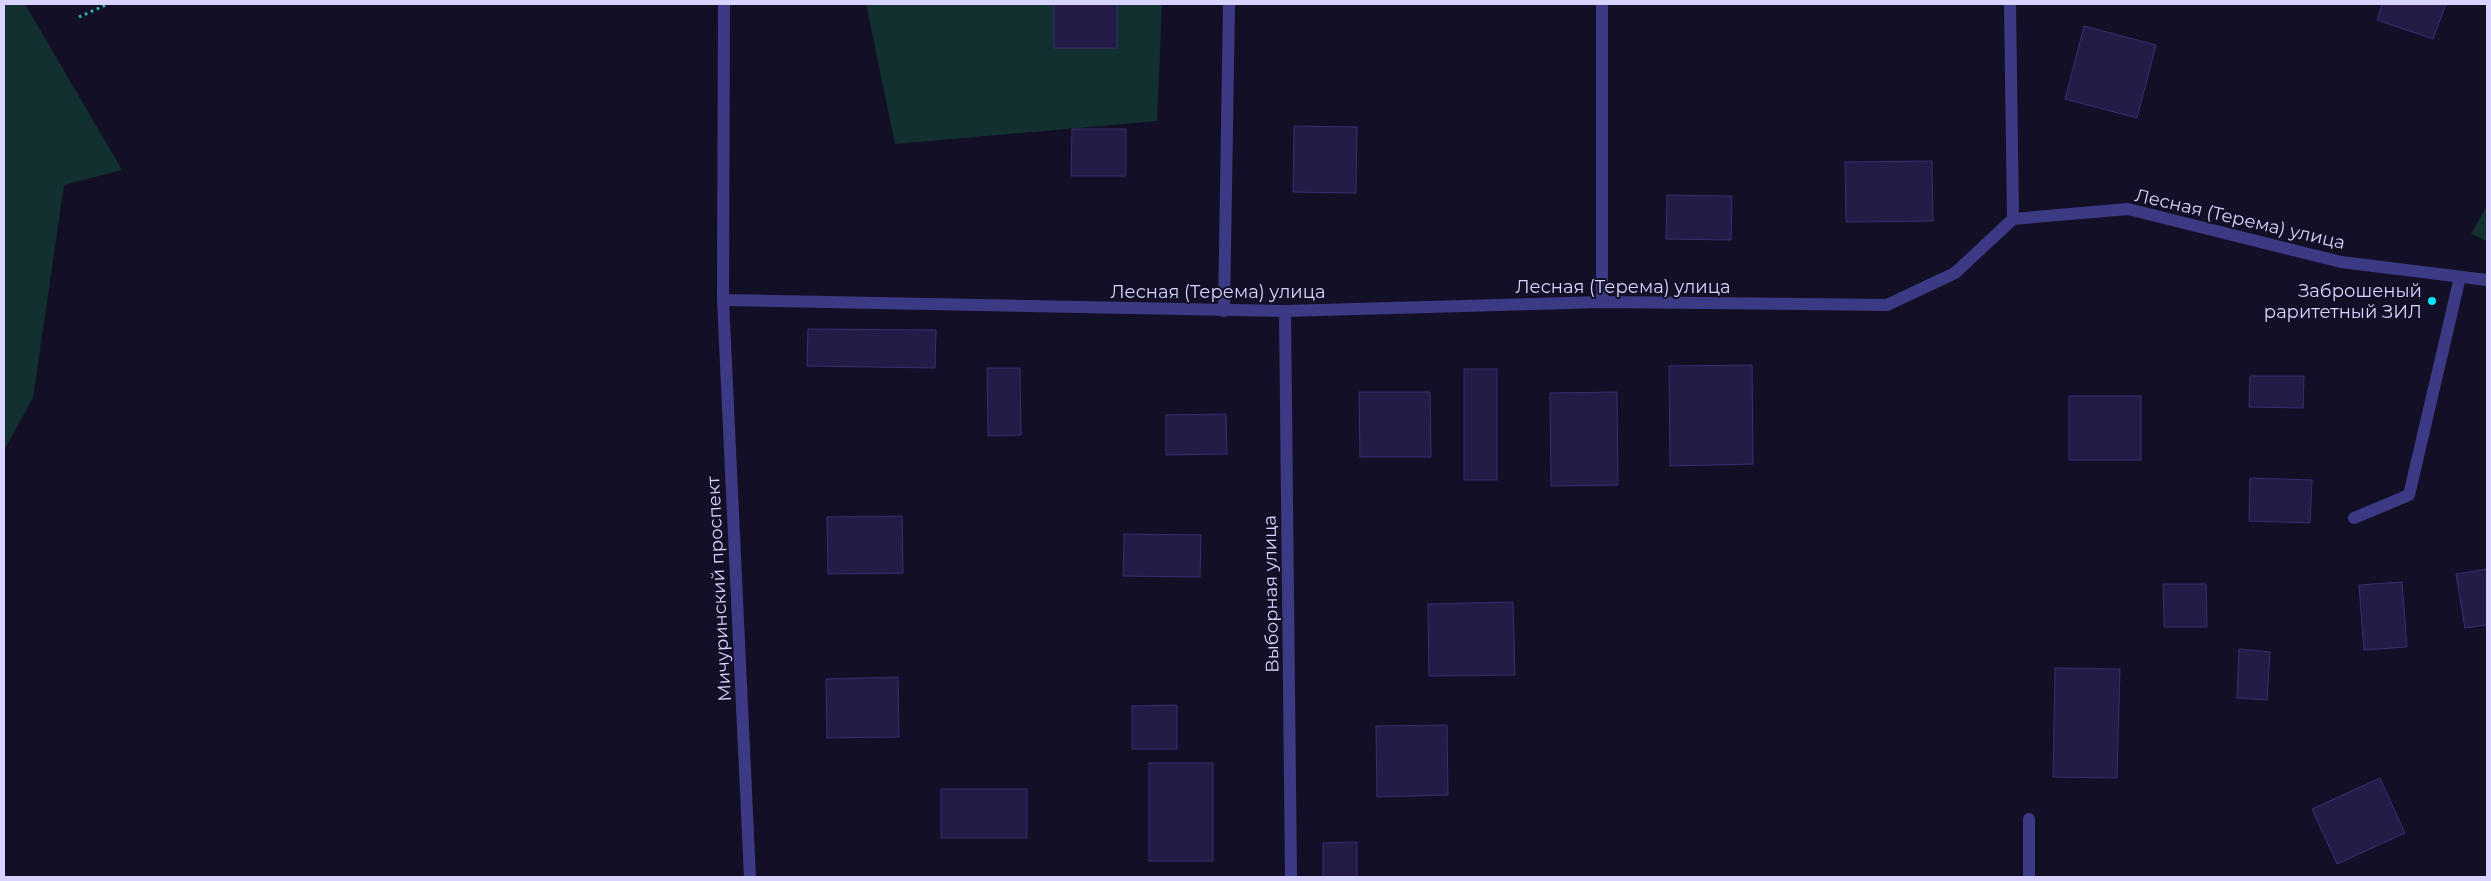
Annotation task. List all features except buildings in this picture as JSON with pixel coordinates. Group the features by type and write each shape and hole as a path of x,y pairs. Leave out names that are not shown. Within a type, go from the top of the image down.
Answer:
{"street":[{"name":"Мичуринский проспект","path":"724,4 723,300 750,877"},
{"path":"1224,311 1229,4"},
{"path":"1602,4 1602,302"},
{"path":"2010,4 2013,219"},
{"name":"Лесная (Терема) улица","path":"723,300 1224,311 1602,302 1887,305 1955,273 2013,219 2128,209 2341,262 2487,280"},
{"path":"2354,518 2408,495 2460,278"},
{"name":"Выборная улица","path":"1285,311 1291,877"},
{"path":"2029,819 2029,877"}],"path":[{"path":"79,17 108,4"}],"green space":[{"path":"4,4 25,4 122,170 64,185 33,398 4,450"},
{"path":"866,4 1162,4 1157,121 895,144"},
{"path":"2487,206 2487,241 2471,234"}],"place":[{"name":"Заброшеный раритетный ЗИЛ","path":"2432,301"}]}
